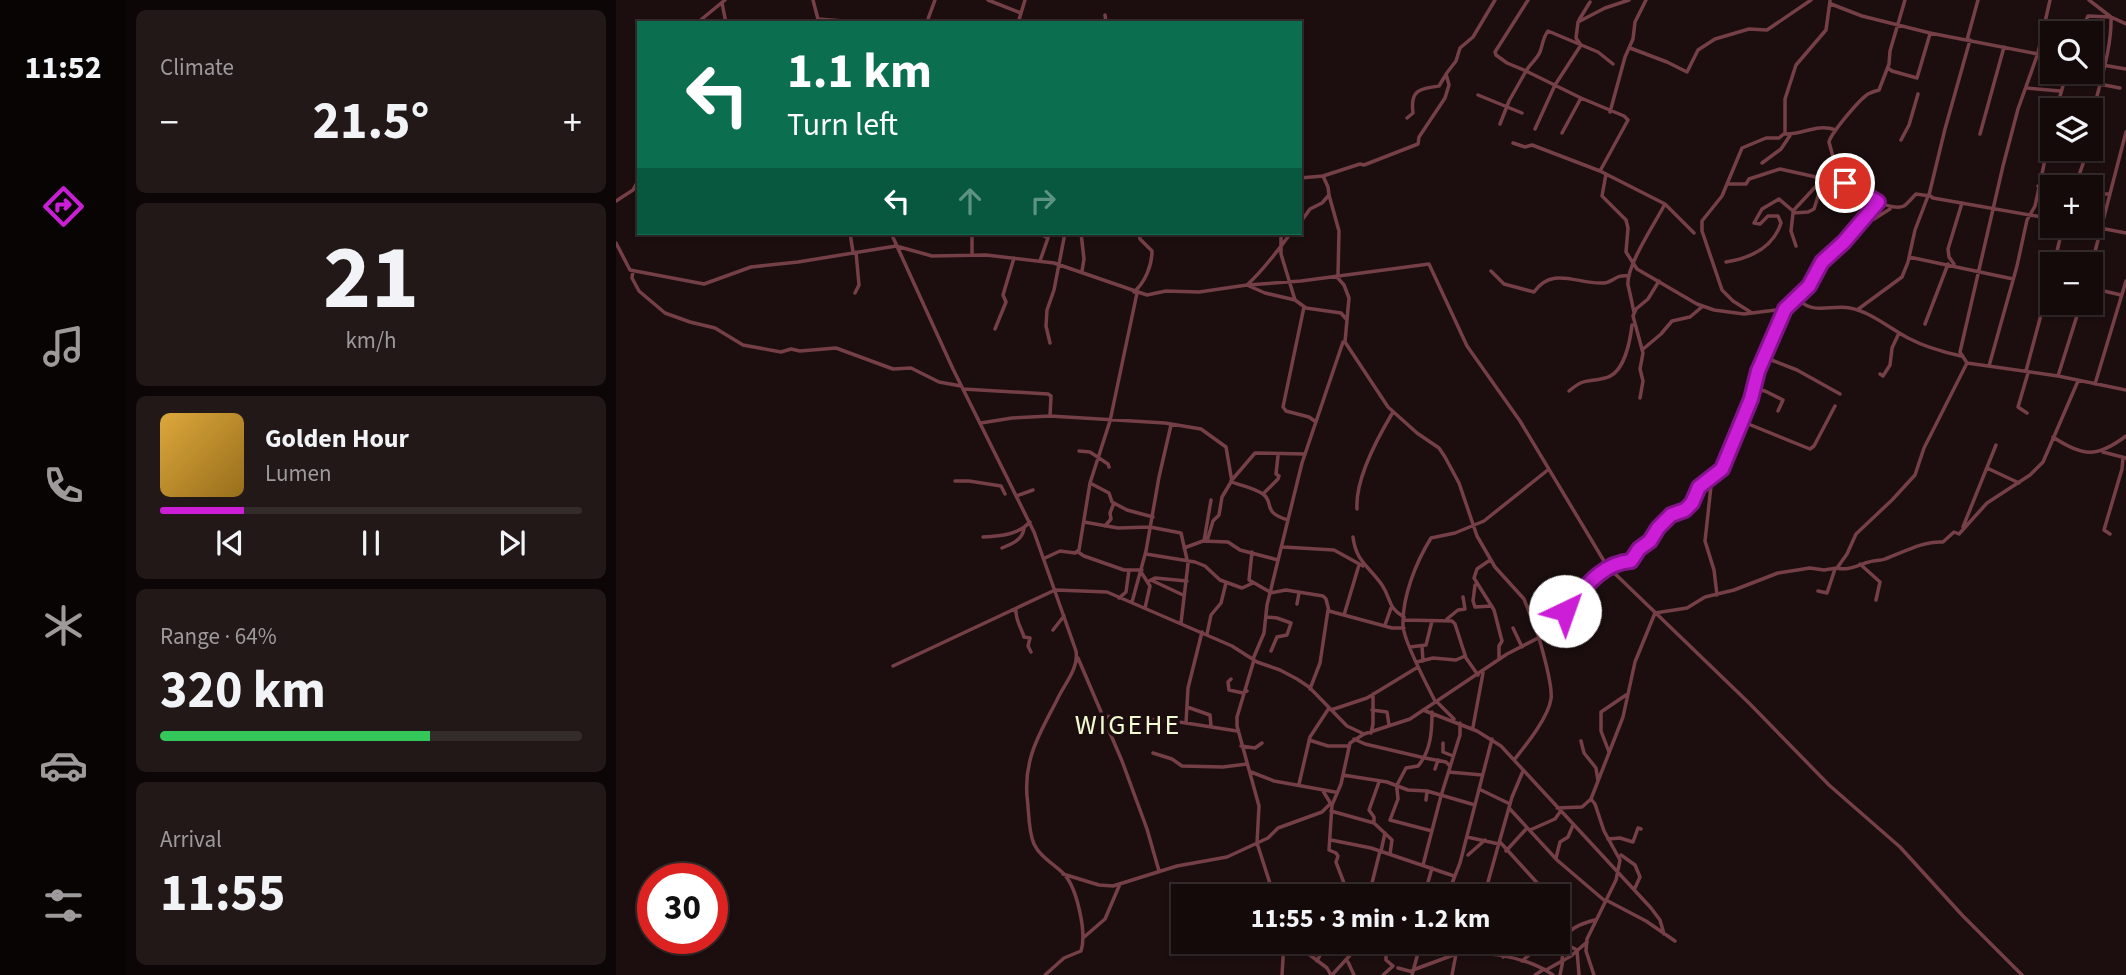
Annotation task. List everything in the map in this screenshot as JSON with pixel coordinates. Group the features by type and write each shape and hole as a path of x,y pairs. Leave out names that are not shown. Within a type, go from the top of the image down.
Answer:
{"street":[{"path":"813,0 818,21"},
{"path":"929,19 935,0"},
{"path":"988,0 1021,13"},
{"path":"1019,21 1025,0"},
{"path":"1407,118 1413,113 1414,96 1419,90 1439,86 1457,59 1460,48 1473,37 1494,0"},
{"path":"1528,0 1494,52 1507,63 1628,120 1600,171"},
{"path":"1578,22 1605,8 1629,0"},
{"path":"1610,112 1630,48 1635,22 1646,0"},
{"path":"1630,48 1687,72 1699,50 1715,39 1749,29 1767,30 1811,0"},
{"path":"1830,0 1833,7 1930,33 2038,53"},
{"path":"1784,134 1785,99 1794,69 1826,30 1830,0"},
{"path":"1891,208 1838,178 1829,142 1836,130 1868,94 1879,90 1888,68 1889,51 1905,0"},
{"path":"1857,310 1902,277 1915,230 1929,196 1978,0"},
{"path":"1961,356 1978,271 2018,109 2038,53 2050,0"},
{"path":"2089,0 2111,18 2112,38 2103,65 2126,69"},
{"path":"699,21 724,1"},
{"path":"724,1 726,21"},
{"path":"1581,45 1576,38 1578,22 1590,2"},
{"path":"1105,15 1106,21"},
{"path":"2086,21 2088,16 2111,18 2126,24"},
{"path":"1500,124 1526,71 1538,55 1547,31 1598,52 1613,64"},
{"path":"1888,68 1905,76 1918,77 1930,33"},
{"path":"1535,129 1555,85 1581,45"},
{"path":"1980,134 2004,47"},
{"path":"1302,177 1323,176 1364,165 1418,144 1419,137 1444,98 1449,85 1446,74"},
{"path":"2059,98 2063,84"},
{"path":"2096,98 2099,84 2120,88"},
{"path":"2027,88 2061,92"},
{"path":"1478,94 1522,113"},
{"path":"1901,139 1912,118 1918,94"},
{"path":"1562,133 1581,99"},
{"path":"1752,313 1722,290 1702,231 1703,219 1722,196 1742,148 1766,138 1779,138 1784,134 1818,126 1836,130"},
{"path":"2103,220 2126,132"},
{"path":"1762,163 1781,149 1791,134"},
{"path":"1513,142 1525,147 1532,145 1606,174 1665,204 1694,233"},
{"path":"1989,366 2030,214 2035,206 2043,161"},
{"path":"1727,184 1746,184 1749,179 1778,169 1845,183"},
{"path":"1606,174 1602,196 1626,220 1626,252 1633,264 1703,306 1730,312 1752,313 1785,309"},
{"path":"1271,884 1257,843 1260,814 1237,732 1237,717 1247,691 1253,660 1264,633 1270,592 1288,520 1306,454 1344,340 1350,307 1349,296 1337,276 1339,228 1323,176"},
{"path":"1796,246 1791,231 1793,213 1814,209 1826,180"},
{"path":"1726,262 1762,251 1778,233 1782,223 1778,216 1768,216 1760,224 1754,223 1762,209 1779,199 1793,211 1818,184 1826,180"},
{"path":"616,201 634,190 637,183"},
{"path":"1302,220 1310,209 1322,203 1328,194"},
{"path":"1862,221 1874,219 1891,208 1903,206 1916,194 2040,216"},
{"path":"2103,194 2109,194"},
{"path":"1345,884 1336,862 1336,853 1329,850 1331,804 1354,739 1410,719 1499,660 1539,638 1607,566 1618,561 1631,561 1671,515 1690,505 1699,487 1725,464 1754,389 1758,371 1785,309 1814,279 1821,263 1844,242 1878,202"},
{"path":"1956,266 1947,252 1962,203"},
{"path":"1569,391 1584,380 1606,378 1616,371 1627,351 1634,312 1628,287 1629,276 1665,204"},
{"path":"2103,229 2126,233"},
{"path":"851,235 859,286 855,293"},
{"path":"892,235 962,388 1030,522 1045,558 1077,656 1144,821 1159,872"},
{"path":"972,235 972,255"},
{"path":"1040,261 1048,238 1042,235"},
{"path":"1050,343 1046,330 1046,315 1054,290 1057,263 1064,235"},
{"path":"1082,235 1082,271"},
{"path":"1078,552 1090,483 1110,421 1135,292 1142,284 1152,259 1152,251 1139,235"},
{"path":"1281,235 1281,254 1295,300"},
{"path":"1247,285 1263,271 1290,235"},
{"path":"616,243 626,266"},
{"path":"620,264 633,271 704,284 751,267 896,246 932,256 972,255 1057,263 1150,295 1166,291 1199,292 1429,264 1467,346 1520,421 1607,566 1750,704 1829,785 1900,847 2022,975"},
{"path":"1909,257 2013,279"},
{"path":"995,329 1006,302 1003,295 1014,258"},
{"path":"1925,324 1948,264"},
{"path":"633,271 632,278 639,290 666,313 715,328 743,345 781,352 791,349 802,351 835,348 893,369 911,368 940,382 962,388 1048,394 1051,396 1051,416"},
{"path":"1491,271 1504,284 1534,292 1540,283 1556,277 1602,284 1620,275 1629,276"},
{"path":"1634,312 1644,305 1659,281"},
{"path":"2095,384 2126,281"},
{"path":"1247,285 1265,293 1295,300 1304,307 1339,312 1347,320"},
{"path":"2103,291 2121,295"},
{"path":"1798,298 1802,304 1815,308 1847,307 1857,310 1924,346 1961,356 1967,363 2058,376 2126,390"},
{"path":"1642,350 1668,325 1690,317 1703,306"},
{"path":"1304,307 1283,409 1316,422"},
{"path":"2027,413 2018,407 2042,315"},
{"path":"2058,376 2077,315"},
{"path":"1633,320 1642,350 1640,369 1643,381 1640,398"},
{"path":"1880,373 1883,376 1890,365 1892,348 1899,333"},
{"path":"1344,340 1393,412 1442,452 1457,478 1473,527 1490,560 1524,598 1539,638 1551,692 1542,721 1514,760"},
{"path":"1764,357 1797,370 1840,394"},
{"path":"1818,591 1827,593 1836,568 1847,554 1857,533 1914,475 1924,448 1967,363"},
{"path":"1655,613 1687,608 1705,597 1778,573 1811,567 1845,569 1872,561 1882,561 1896,553 1931,542 1943,542 1953,532 1959,534 1987,503 2019,483 2043,462 2078,381"},
{"path":"1754,389 1783,400 1778,411"},
{"path":"1741,421 1810,449 1835,406"},
{"path":"1357,509 1356,499 1361,479 1393,412"},
{"path":"980,424 1051,416 1145,421 1201,429 1225,446 1231,481"},
{"path":"1132,602 1146,554 1171,425"},
{"path":"2101,452 2126,436"},
{"path":"2053,437 2077,451 2101,452 2124,458 2105,530 2110,534"},
{"path":"1963,529 1996,445"},
{"path":"1079,451 1086,450 1109,467"},
{"path":"1205,541 1219,515 1222,497 1231,481 1255,453 1306,454"},
{"path":"1263,494 1278,479 1278,455"},
{"path":"1987,468 2019,483"},
{"path":"1423,865 1460,732 1458,722 1436,701 1410,647 1404,628 1414,573 1431,538 1473,527 1495,514 1549,469"},
{"path":"1712,477 1705,541 1714,570 1717,594"},
{"path":"955,481 1000,486 1005,495 1033,490"},
{"path":"1231,481 1263,494 1270,511 1288,520"},
{"path":"1090,483 1109,493 1114,503 1130,512 1153,517"},
{"path":"1205,541 1212,500"},
{"path":"1105,526 1111,520 1110,513 1114,503"},
{"path":"1002,548 1015,542 1030,522"},
{"path":"1084,522 1118,528 1150,527 1180,532 1187,582 1181,623"},
{"path":"983,537 1002,536 1024,529"},
{"path":"1353,537 1357,556 1384,588 1391,608 1404,619 1446,620 1455,624 1465,656 1478,675"},
{"path":"1183,548 1205,541 1231,542 1240,550 1278,560"},
{"path":"1283,547 1334,550 1365,567"},
{"path":"1045,558 1060,551 1078,552 1095,560 1142,571 1150,581 1184,596"},
{"path":"1252,552 1249,578 1253,583 1270,592 1286,590 1325,597 1328,610 1320,663 1310,689"},
{"path":"1146,554 1205,566 1226,583 1242,588 1253,583"},
{"path":"1490,560 1477,569 1473,601 1475,607 1492,606"},
{"path":"1344,615 1359,565"},
{"path":"1860,565 1880,582 1875,600"},
{"path":"1119,597 1126,592 1129,570"},
{"path":"1150,581 1155,578 1187,582"},
{"path":"1145,608 1150,581"},
{"path":"1207,634 1211,615 1221,603 1226,583"},
{"path":"1475,583 1492,606 1502,641 1499,646 1499,660"},
{"path":"893,666 1056,590 1100,591 1207,634 1253,660 1280,670 1310,689 1347,726 1365,734"},
{"path":"1297,604 1299,593"},
{"path":"1446,620 1458,610 1465,609 1463,597"},
{"path":"1383,626 1391,608"},
{"path":"1011,610 1016,611 1016,619 1024,638 1030,638 1028,646 1031,652"},
{"path":"1328,610 1383,626 1404,628"},
{"path":"1559,810 1586,805 1591,799 1623,717 1635,662 1655,613"},
{"path":"1053,630 1064,615"},
{"path":"1266,617 1291,623 1287,635 1277,637 1271,651"},
{"path":"1410,647 1426,645 1432,621"},
{"path":"1513,628 1522,647"},
{"path":"1186,723 1191,673 1202,632"},
{"path":"1422,646 1423,661"},
{"path":"1045,975 1064,958 1081,951 1083,938 1076,899 1069,880 1039,852 1034,843 1026,778 1032,750 1074,668 1077,656"},
{"path":"1299,784 1309,740 1330,709 1373,694 1423,661 1433,658 1456,660 1465,656"},
{"path":"1473,729 1483,671"},
{"path":"1231,679 1228,682 1229,690 1247,691"},
{"path":"1371,733 1373,694"},
{"path":"1610,754 1601,730 1601,712 1627,694"},
{"path":"1187,707 1210,715 1211,726"},
{"path":"1372,710 1387,712 1389,726"},
{"path":"1423,710 1458,722 1492,739 1634,889 1656,914 1664,934"},
{"path":"1432,712 1432,728 1425,758 1418,766 1406,768 1396,787 1398,799 1390,820 1432,831"},
{"path":"1102,716 1186,723 1237,732"},
{"path":"1460,732 1467,726"},
{"path":"1354,739 1365,744 1437,760 1450,769 1482,775"},
{"path":"1451,884 1460,863 1492,739"},
{"path":"1309,740 1323,745 1349,747"},
{"path":"1581,741 1584,753 1596,768 1598,781"},
{"path":"1241,746 1255,748 1262,743"},
{"path":"1443,743 1443,752 1453,756"},
{"path":"1153,753 1172,759 1182,766 1223,767 1247,764"},
{"path":"1435,769 1437,760"},
{"path":"1250,771 1274,781 1336,792"},
{"path":"1488,884 1510,806 1524,771"},
{"path":"1343,775 1427,791 1475,805"},
{"path":"1374,823 1374,817 1369,810 1380,783"},
{"path":"1479,789 1510,806 1556,858 1606,900 1675,942"},
{"path":"1323,791 1331,804"},
{"path":"1426,800 1427,791"},
{"path":"1591,799 1608,839 1619,856 1618,874 1587,942 1588,957 1594,975"},
{"path":"1063,874 1099,885 1121,884 1159,872 1227,857 1268,838 1278,828 1322,812 1331,804"},
{"path":"1506,851 1528,829 1555,819 1559,810"},
{"path":"1331,811 1374,823 1392,840 1390,854"},
{"path":"1556,858 1559,843 1568,837 1573,824"},
{"path":"1608,839 1619,838 1633,842 1638,828 1641,828"},
{"path":"1371,884 1385,832"},
{"path":"1467,836 1500,843 1538,884"},
{"path":"1331,840 1381,851 1454,876"},
{"path":"1468,855 1485,840"},
{"path":"1621,855 1635,865 1640,877 1634,889"},
{"path":"1427,884 1432,868"},
{"path":"1083,938 1105,919 1121,884"},
{"path":"1570,932 1574,926 1595,920"},
{"path":"1535,975 1587,942"},
{"path":"1570,944 1577,950 1579,975"},
{"path":"1282,975 1283,954"},
{"path":"1309,954 1332,975 1351,954"},
{"path":"1317,961 1321,954"},
{"path":"1383,975 1393,966 1386,960 1386,954"},
{"path":"1413,973 1418,954"},
{"path":"1398,968 1413,973 1456,954"},
{"path":"1452,975 1458,954"},
{"path":"1469,954 1522,961 1553,975"},
{"path":"1522,961 1530,954"},
{"path":"1560,975 1563,954"},
{"path":"1348,962 1354,975"}],"district":[{"name":"WIGEHE","path":"1128,725"}],"route":[{"path":"1565,611 1607,566 1618,561 1631,561 1658,528 1671,515 1685,510 1692,503 1699,487 1722,469 1751,399 1758,371 1785,309 1809,286 1822,262 1844,242 1878,202 1845,183"}]}
